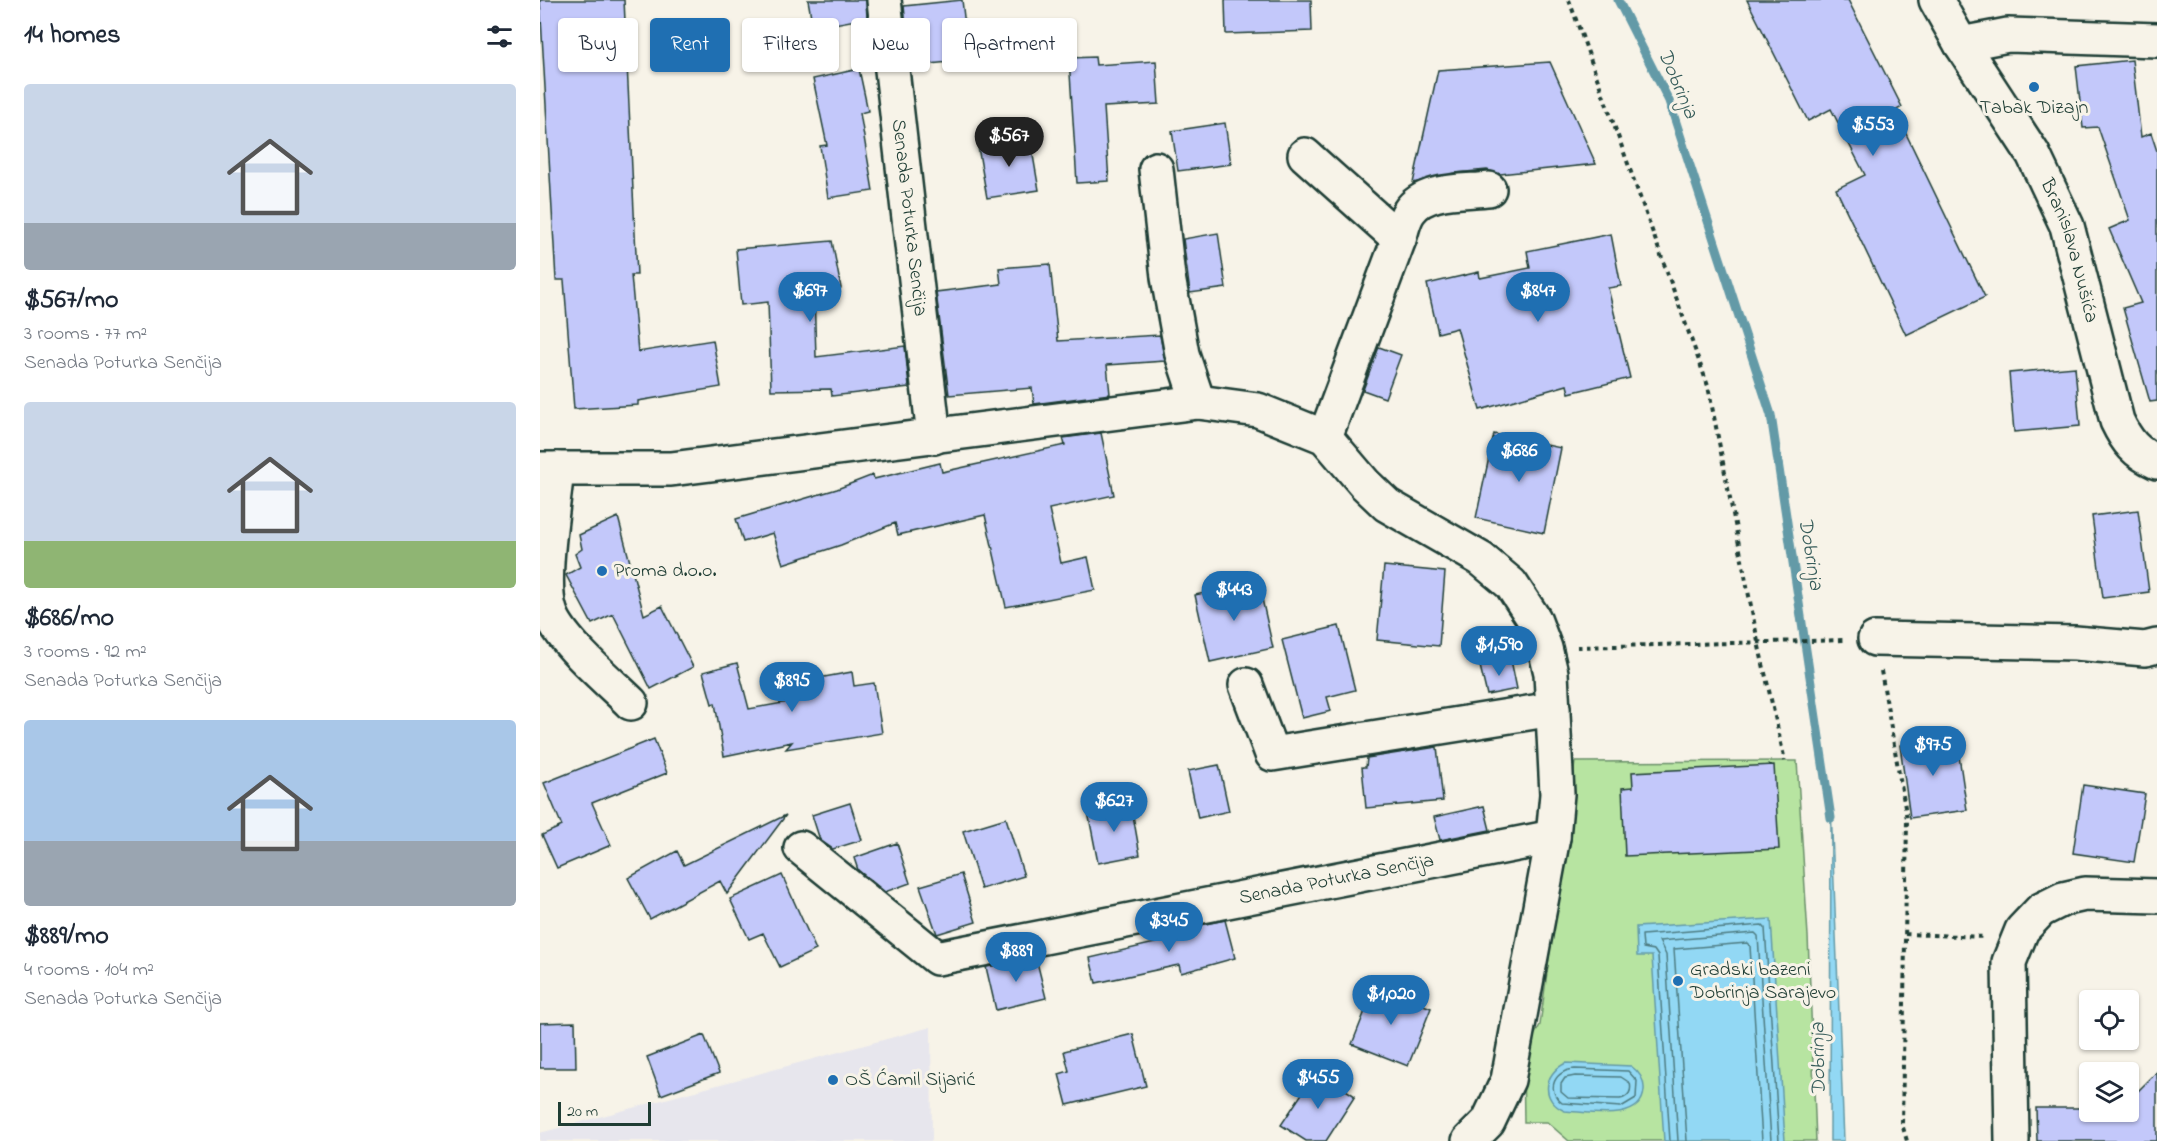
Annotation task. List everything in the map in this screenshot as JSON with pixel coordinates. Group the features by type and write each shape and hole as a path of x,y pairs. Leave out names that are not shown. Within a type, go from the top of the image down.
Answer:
{"street":[{"name":"Senada Poturka Senčija","path":"884,0 934,436"},
{"name":"Branislava Nušića","path":"1936,0 2034,154 2067,226 2118,421 2127,442 2141,455 2157,462"},
{"path":"1962,44 2008,35 2157,40"},
{"path":"1305,155 1399,239"},
{"path":"1156,169 1168,278 1182,354 1198,402"},
{"path":"1325,437 1409,211 1420,201 1436,194 1489,189"},
{"path":"631,703 572,644 550,613 546,591 549,469 671,468 1198,402 1258,410 1325,437 1365,484 1387,505 1481,559 1511,584 1534,620 1545,648 1551,673 1557,794 1553,837 1508,1080 1488,1122 1469,1141"},
{"path":"1875,639 2075,643 2145,649 2157,646"},
{"path":"1246,685 1272,754 1553,709"},
{"name":"Senada Poturka Senčija","path":"801,848 937,958 1553,837"},
{"path":"2012,1141 2009,962 2022,930 2042,910 2063,899 2085,894 2157,896"}],"path":[{"path":"1569,0 1708,386 1758,642 1785,761"},
{"path":"1545,648 1875,639 1906,819 1902,1124 1907,1141"},
{"path":"1905,934 2019,938"}],"shaded area":[{"name":"OŠ Ćamil Sijarić","path":"931,1027 932,1141 540,1141 540,1133"}],"green space":[{"name":"Gradski bazeni Dobrinja Sarajevo","path":"1797,761 1808,936 1816,1141 1569,1141 1547,1122 1524,1122 1523,1056 1540,1025 1575,762"}],"water":[{"name":"Dobrinja","path":"1831,806 1844,1141 1830,1141"},
{"path":"1771,919 1785,1141 1664,1141 1652,956 1637,956 1636,927"},
{"path":"1566,1063 1631,1066 1644,1082 1641,1101 1634,1108 1612,1114 1565,1111 1557,1107 1548,1094 1549,1080 1558,1068"}],"building":[{"path":"540,0 624,0 625,18 558,18 558,72 627,72 637,275 631,275 638,352 713,340 721,387 638,401 638,405 574,409 564,280 556,280"},
{"path":"808,0 866,0 867,18 851,18 851,21 839,23 839,18 811,18"},
{"path":"962,0 964,18 942,18 942,63 930,64 930,18 905,18 904,6"},
{"path":"1225,0 1311,0 1312,31 1226,34"},
{"path":"1747,0 1848,0 1902,107 1895,111 1985,297 1906,335 1836,189 1865,175 1831,109 1808,121"},
{"path":"1095,57 1096,65 1156,61 1159,104 1104,107 1109,181 1077,183 1070,72 1077,72 1077,58"},
{"path":"2132,60 2141,137 2151,133 2157,151 2157,401 2150,402 2123,308 2141,303 2109,229 2130,220 2098,127 2083,128 2076,66"},
{"path":"1550,62 1596,164 1500,174 1487,170 1455,173 1413,183 1438,70"},
{"path":"851,71 860,72 868,111 860,113 873,191 828,198 820,146 827,145 813,79"},
{"path":"1225,123 1231,164 1178,171 1172,131"},
{"path":"1030,138 1039,190 987,198 978,147"},
{"path":"1218,233 1226,288 1190,293 1183,239"},
{"path":"1611,234 1621,286 1608,288 1630,378 1569,393 1567,385 1480,410 1457,328 1438,333 1427,284 1479,272 1480,278 1530,268 1527,251"},
{"path":"832,241 841,288 814,293 816,357 905,346 909,387 832,396 831,389 771,390 768,302 741,305 736,249"},
{"path":"1050,264 1058,341 1160,335 1165,361 1107,365 1110,394 1034,404 1032,388 949,395 936,292 1001,284 999,268"},
{"path":"1379,347 1401,355 1385,398 1363,390"},
{"path":"2075,367 2080,426 2014,432 2009,373"},
{"path":"1101,433 1114,495 1049,509 1061,563 1088,557 1095,590 1006,607 985,515 898,535 895,523 841,545 783,564 773,533 743,542 736,519 837,489 873,475 874,479 940,463 942,472 1065,445 1063,438"},
{"path":"1494,434 1561,448 1544,533 1476,518"},
{"path":"2138,510 2149,592 2103,598 2092,516"},
{"path":"618,517 644,615 662,606 693,667 651,689 613,614 592,624 566,575 580,567 575,554 582,549 579,535"},
{"path":"1384,566 1445,572 1439,646 1377,640"},
{"path":"1258,581 1273,648 1210,662 1195,595"},
{"path":"1339,626 1355,690 1327,697 1331,711 1302,718 1282,640"},
{"path":"1511,660 1517,689 1487,695 1480,666"},
{"path":"737,663 749,709 816,697 813,679 852,672 854,686 874,683 882,733 786,749 792,742 724,756 715,703 712,704 703,672"},
{"path":"1956,736 1967,810 1910,818 1900,745"},
{"path":"654,739 667,773 592,803 611,845 557,868 542,835 562,826 544,783"},
{"path":"1437,747 1443,801 1366,808 1362,767 1366,767 1367,758"},
{"path":"1219,765 1229,811 1198,818 1188,771"},
{"path":"1774,765 1779,849 1625,856 1622,788 1633,787 1632,772"},
{"path":"2083,785 2145,794 2134,862 2073,853"},
{"path":"850,803 862,840 833,849 820,840 812,815"},
{"path":"1131,804 1140,855 1098,863 1088,812"},
{"path":"1484,806 1490,830 1440,840 1434,817"},
{"path":"786,815 727,894 720,881 650,919 628,878 677,851 684,865"},
{"path":"1006,818 1024,876 981,889 963,831"},
{"path":"897,843 910,883 885,892 858,870 854,858"},
{"path":"961,874 976,922 937,934 920,886"},
{"path":"782,875 816,950 780,967 763,933 749,939 730,899"},
{"path":"1225,920 1235,958 1181,973 1179,965 1096,983 1090,958 1172,939 1170,931"},
{"path":"1036,958 1046,998 996,1010 986,967"},
{"path":"1375,986 1431,1008 1408,1066 1352,1044"},
{"path":"575,1022 576,1068 540,1068 540,1023"},
{"path":"1133,1034 1146,1086 1067,1105 1059,1074 1069,1071 1064,1051"},
{"path":"704,1035 719,1073 661,1095 647,1057"},
{"path":"1317,1071 1355,1096 1326,1141 1306,1141 1281,1125"},
{"path":"2157,1072 2157,1141 2037,1141 2036,1108 2079,1108 2079,1122 2139,1122 2139,1090"}],"waterway":[{"name":"Dobrinja","path":"1618,0 1669,101 1771,415 1831,818"}],"place":[{"name":"Tabak Dizajn","path":"2034,87"},
{"name":"Proma d.o.o.","path":"602,571"},
{"name":"Gradski bazeni Dobrinja Sarajevo","path":"1678,981"},
{"name":"OŠ Ćamil Sijarić","path":"833,1080"}]}
